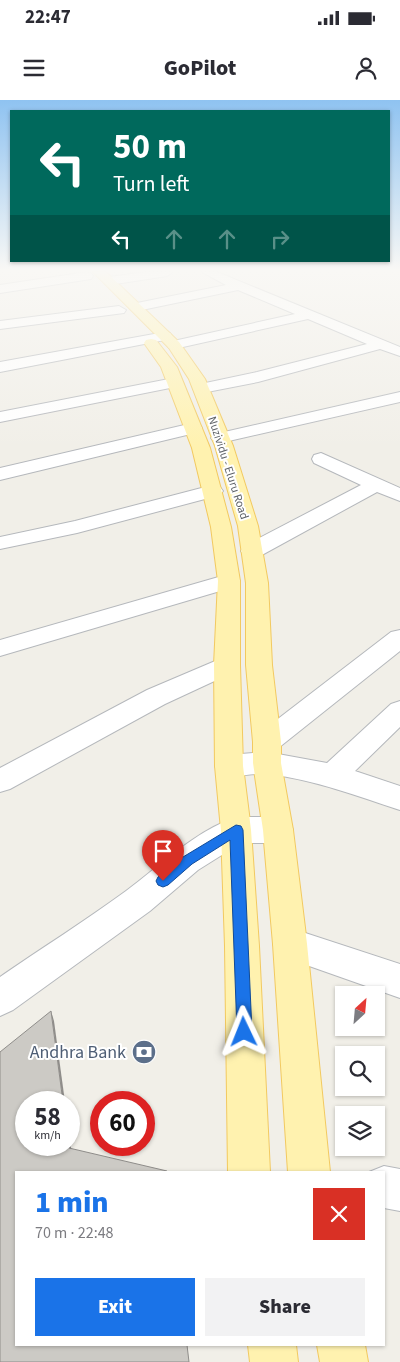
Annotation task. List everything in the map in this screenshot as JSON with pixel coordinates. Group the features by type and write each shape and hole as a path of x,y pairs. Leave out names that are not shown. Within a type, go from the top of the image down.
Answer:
{"main road":[{"name":"Nuzividu - Eluru Road","path":"153,331 163,340 202,388 238,490 252,551 257,583 259,665 267,753 278,830 315,1171"},
{"name":"Nuzividu - Eluru Road","path":"163,340 174,383 193,428 213,491 221,527 229,581 227,665 229,766 236,830"},
{"path":"236,830 242,946 249,1171"},
{"path":"272,1346 274,1362"},
{"path":"341,1346 344,1362"}],"street":[{"path":"0,367 216,331"},
{"path":"347,331 400,352"},
{"path":"202,388 258,377 380,345"},
{"path":"0,417 174,383"},
{"path":"220,438 398,401"},
{"path":"0,474 193,428"},
{"path":"321,459 400,495"},
{"path":"252,551 377,484"},
{"path":"0,543 77,527 213,491"},
{"path":"0,648 229,581"},
{"path":"229,766 267,753 400,638"},
{"path":"0,781 156,697 227,665"},
{"path":"333,775 400,711"},
{"path":"267,753 400,798"},
{"path":"0,998 138,901 188,860 236,830 278,830"},
{"path":"290,944 400,981"},
{"path":"385,1187 400,1190"}],"building":[{"path":"51,1011 62,1091 15,1091 15,1156 80,1156 80,1151 90,1153 90,1156 103,1156 167,1171 15,1171 15,1346 187,1346 189,1362 0,1362 0,1052"}],"place":[{"name":"Andhra Bank","path":"144,1052"}],"route":[{"path":"163,881 188,860 236,830 244,1032"}]}
